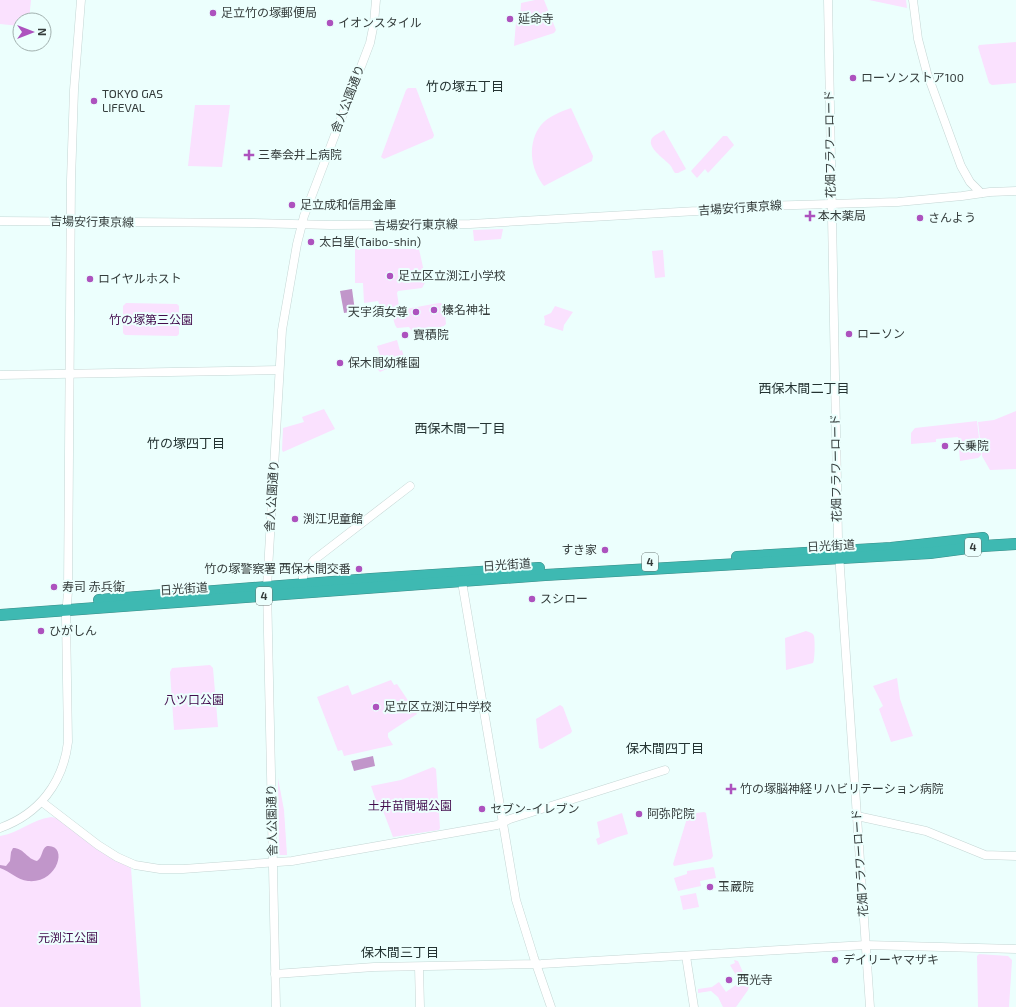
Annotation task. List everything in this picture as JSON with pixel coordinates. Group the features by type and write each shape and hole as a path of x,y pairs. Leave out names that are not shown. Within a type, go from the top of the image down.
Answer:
{"highway":[{"name":"日光街道","path":"839,555 962,540 1016,536"},
{"name":"日光街道","path":"0,607 66,606 461,578 839,555 930,553 983,546 1016,544"},
{"name":"4","path":"930,553 957,554 1016,551"},
{"name":"日光街道","path":"267,592 303,584 461,578"},
{"name":"日光街道","path":"0,615 66,606"}],"street":[{"path":"0,828 22,818 42,802 60,774 67,751 66,606 71,180 73,105 81,0"},
{"name":"舎人公園通り","path":"276,1007 267,592 283,321 301,225 370,43 376,0"},
{"name":"花畑フラワーロード","path":"828,0 839,555 870,1007"},
{"path":"913,0 918,39 927,73 961,166 970,182 981,193"},
{"name":"吉場安行東京線","path":"0,221 361,226 470,224 758,206 898,202 981,193 1016,191"},
{"path":"0,375 279,370"},
{"path":"303,584 303,574 314,560 410,486"},
{"path":"461,578 516,900 551,1007"},
{"path":"42,802 98,845 117,857 142,866 172,870 299,860 497,825 502,822 665,770"},
{"path":"857,816 926,831 986,855 1016,856"},
{"path":"275,974 374,967 536,964 866,945 1016,949"},
{"path":"686,956 694,1007"},
{"path":"419,967 420,1007"}],"green space":[{"path":"0,0 31,0 30,12 12,12 12,25 0,24"},
{"path":"544,0 556,30 554,33 514,46 516,22 520,22 521,3"},
{"path":"869,0 906,0 907,8"},
{"path":"1016,42 1016,83 992,85 989,83 978,47 979,45"},
{"path":"408,88 416,88 434,135 433,138 384,159 381,157"},
{"path":"195,105 230,105 222,167 188,166"},
{"path":"571,108 593,156 592,161 544,186 539,179 533,164 532,148 534,140 537,132 544,122"},
{"path":"664,130 686,169 678,173 675,173 671,166 656,152 651,144 653,137"},
{"path":"723,136 727,136 734,145 708,173 705,169 697,178 691,171"},
{"path":"503,229 501,239 474,241 473,230"},
{"path":"355,249 419,249 426,281 422,288 398,291 399,306 381,309 378,301 364,303 363,283 355,283"},
{"path":"663,250 665,277 655,278 652,251"},
{"name":"竹の塚第三公園","path":"126,303 177,304 179,306 179,334 177,336 125,335 123,333 123,306"},
{"path":"439,303 444,306 446,324 444,326 420,333 412,331 409,327 397,328 392,314 389,312"},
{"path":"555,306 573,312 564,325 563,331 544,325 544,316 551,313"},
{"path":"397,340 405,361 380,372 371,362 381,359 377,346"},
{"path":"324,409 335,429 283,452 283,428 304,422 302,417"},
{"path":"1016,411 1016,469 990,470 982,456 978,422 994,420"},
{"path":"977,421 981,455 978,458 960,461 958,437 936,439 936,442 911,444 911,433 915,428"},
{"path":"806,631 812,633 814,636 815,650 813,663 786,670 785,638"},
{"name":"八ツ口公園","path":"210,665 213,668 218,727 174,730 170,672 172,668"},
{"path":"897,678 900,699 913,736 891,742 879,709 883,706 873,686"},
{"path":"391,680 394,685 397,684 417,714 388,733 388,737 393,745 344,756 342,750 338,751 317,697 348,685 352,695"},
{"path":"560,705 563,707 572,731 571,733 542,749 539,748 536,719"},
{"name":"土井苗間堀公園","path":"433,767 436,769 439,830 393,837 382,808 379,809 371,786 401,780"},
{"path":"278,778 284,810 287,855 279,855"},
{"path":"704,812 706,813 713,856 711,859 674,866 673,864 688,815"},
{"path":"622,813 628,834 598,845 596,839 600,837 597,822"},
{"name":"元渕江公園","path":"51,817 57,818 107,855 131,868 141,1007 0,1007 0,836"},
{"path":"713,867 716,878 700,881 701,886 678,891 674,878 687,874 687,871"},
{"path":"696,893 699,907 683,910 680,896"},
{"path":"979,954 1008,956 1012,960 1009,1007 978,1007 977,956"},
{"path":"734,960 738,961 749,986 748,990 736,1007 723,1007 718,997 711,991 698,993 698,989 712,987 719,982 726,992 740,982 730,965 735,963"}],"shaded area":[{"path":"352,289 355,311 344,313 340,291"},
{"path":"373,756 375,766 354,771 351,761"},
{"path":"47,846 54,847 58,851 59,857 53,871 47,877 28,881 20,879 0,868 0,865 6,866 10,861 13,848 17,848 37,861"}],"place":[{"name":"足立竹の塚郵便局","path":"213,13"},
{"name":"延命寺","path":"510,19"},
{"name":"イオンスタイル","path":"330,23"},
{"name":"ローソンストア100","path":"853,78"},
{"name":"TOKYO GAS LIFEVAL","path":"94,101"},
{"name":"三奉会井上病院","path":"249,155"},
{"name":"足立成和信用金庫","path":"292,205"},
{"name":"本木薬局","path":"810,216"},
{"name":"さんよう","path":"920,218"},
{"name":"太白星(Taibo-shin)","path":"311,242"},
{"name":"足立区立渕江小学校","path":"390,276"},
{"name":"ロイヤルホスト","path":"90,279"},
{"name":"榛名神社","path":"434,310"},
{"name":"天宇須女尊","path":"416,312"},
{"name":"ローソン","path":"849,334"},
{"name":"寶積院","path":"405,335"},
{"name":"保木間幼稚園","path":"340,363"},
{"name":"大乗院","path":"945,446"},
{"name":"渕江児童館","path":"295,519"},
{"name":"すき家","path":"605,550"},
{"name":"竹の塚警察署 西保木間交番","path":"359,569"},
{"name":"寿司 赤兵衛","path":"54,587"},
{"name":"スシロー","path":"532,599"},
{"name":"ひがしん","path":"41,631"},
{"name":"足立区立渕江中学校","path":"376,707"},
{"name":"竹の塚脳神経リハビリテーション病院","path":"731,789"},
{"name":"セブン-イレブン","path":"482,809"},
{"name":"阿弥陀院","path":"639,814"},
{"name":"玉蔵院","path":"710,887"},
{"name":"デイリーヤマザキ","path":"835,960"},
{"name":"西光寺","path":"729,980"}],"district":[{"name":"竹の塚五丁目","path":"465,86"},
{"name":"西保木間二丁目","path":"804,388"},
{"name":"西保木間一丁目","path":"460,428"},
{"name":"竹の塚四丁目","path":"186,443"},
{"name":"保木間四丁目","path":"665,748"},
{"name":"保木間三丁目","path":"400,952"}]}
